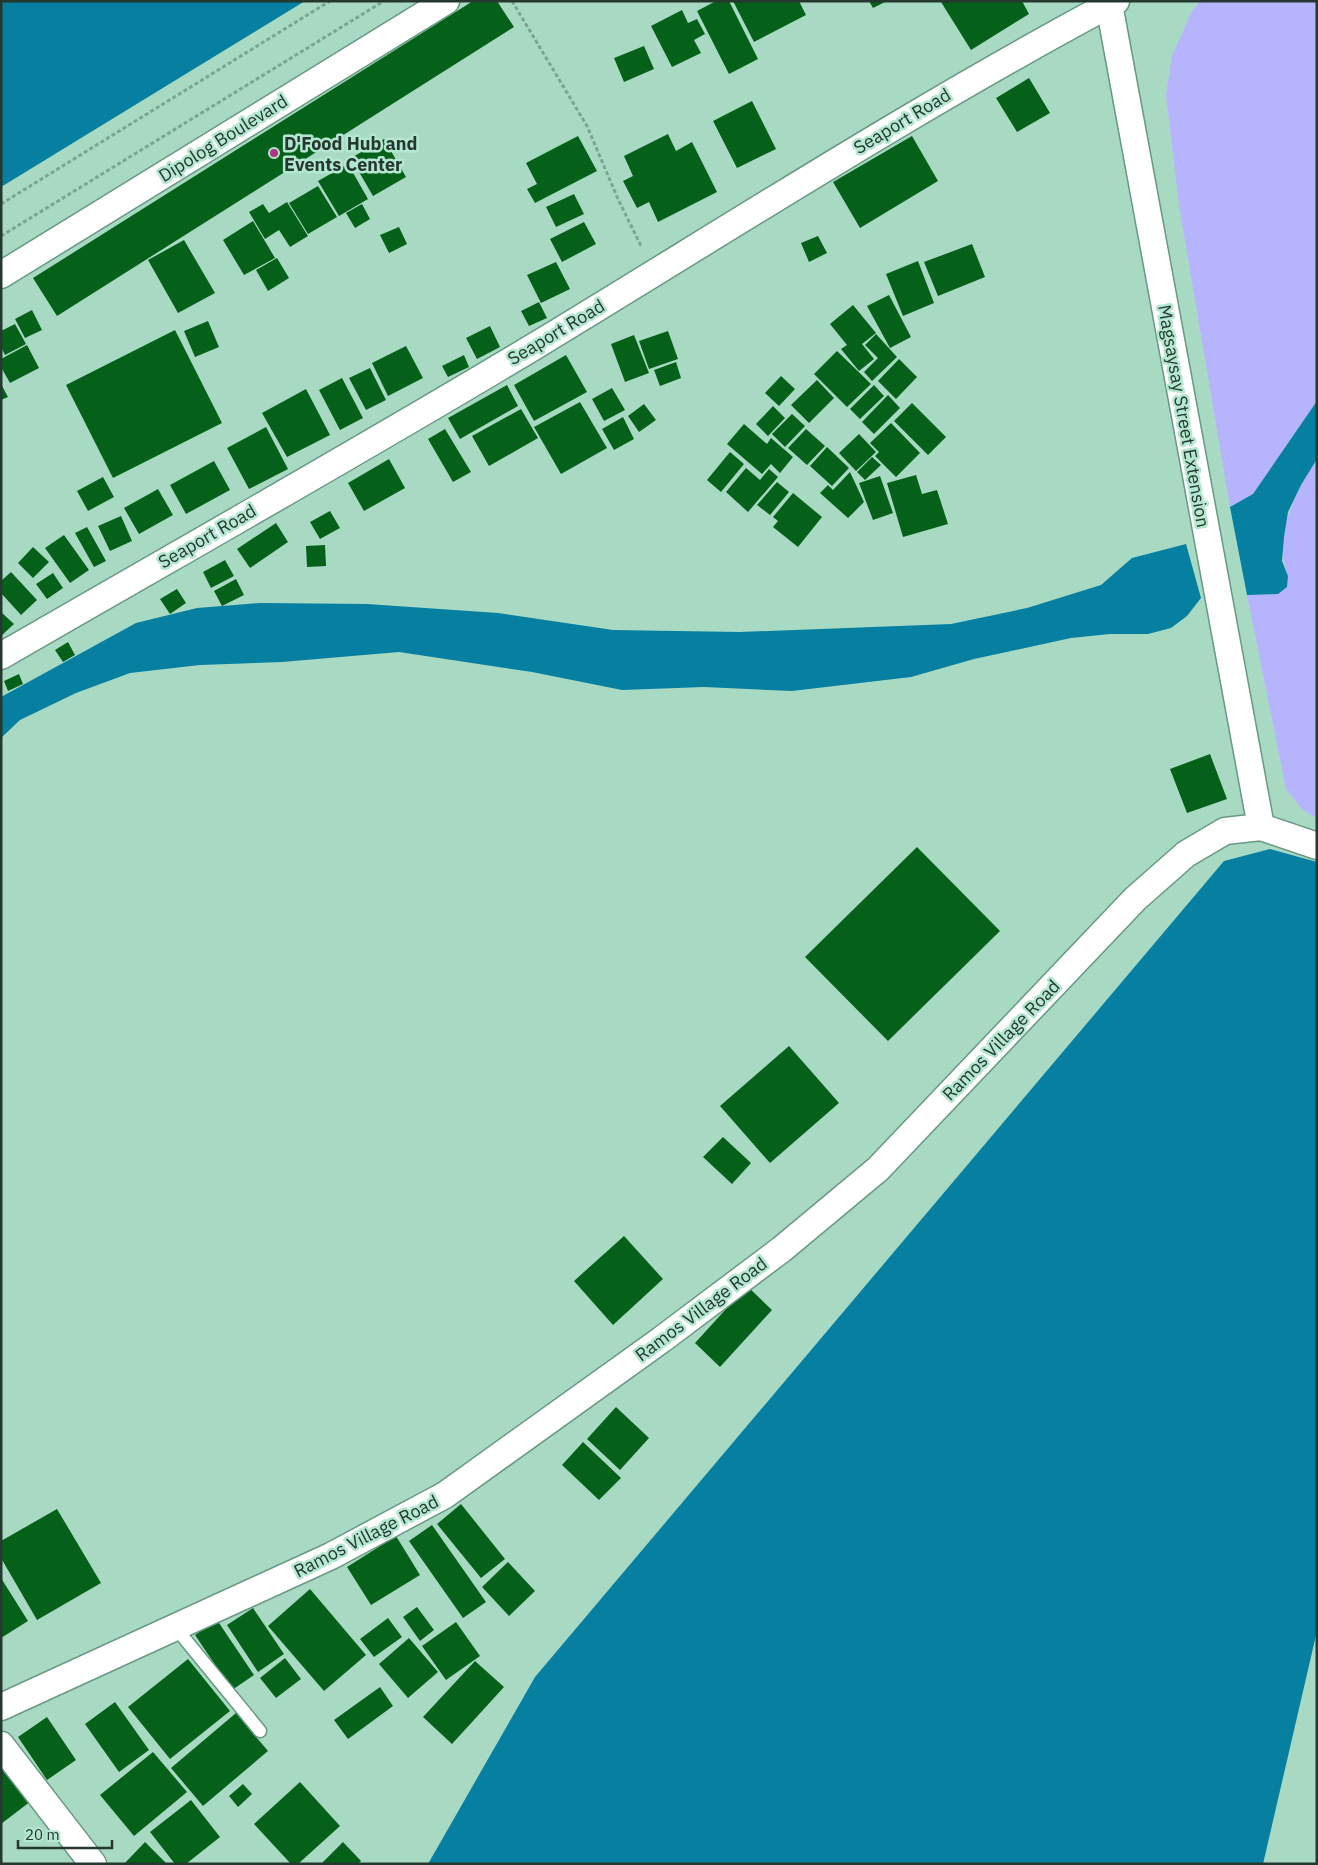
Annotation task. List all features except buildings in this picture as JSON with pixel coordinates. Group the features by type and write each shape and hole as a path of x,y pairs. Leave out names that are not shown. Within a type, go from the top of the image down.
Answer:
{"street":[{"name":"Dipolog Boulevard","path":"1,274 446,1"},
{"name":"Seaport Road","path":"1,656 524,352 896,124 1000,64 1112,3"},
{"name":"Magsaysay Street Extension","path":"1112,3 1261,826"},
{"name":"Ramos Village Road","path":"1,1708 332,1556 445,1495 661,1340 782,1249 878,1169 1135,899 1186,854 1225,831 1261,826 1317,846"},
{"path":"1,1744 93,1864"}],"lane":[{"path":"175,1628 260,1731"}],"path":[{"path":"1,204 330,1"},
{"path":"1,236 384,1"},
{"path":"512,1 587,126 632,231 655,272"}],"shaded area":[{"path":"1200,1 1317,1 1317,401 1253,494 1230,507 1179,205 1166,95 1172,56 1192,11"},
{"path":"1317,459 1317,818 1302,809 1286,789 1247,595 1278,594 1288,576 1284,561 1284,530 1294,500"}],"water":[{"path":"1,1 305,1 1,187"},
{"path":"1317,401 1317,459 1301,485 1288,512 1282,561 1288,576 1287,587 1278,594 1247,595 1230,507 1253,494"},
{"path":"1186,544 1201,598 1187,616 1171,628 1148,634 1110,634 1071,638 974,659 911,677 792,691 704,687 622,690 532,672 399,652 282,662 200,665 130,673 76,693 20,720 1,738 1,697 136,623 197,608 260,603 367,604 498,613 613,630 740,632 951,624 1027,608 1101,585 1132,558"},
{"path":"1270,849 1317,862 1317,1631 1263,1864 428,1864 535,1677 1224,861"}],"place":[{"name":"D'Food Hub and Events Center","path":"274,153"}]}
